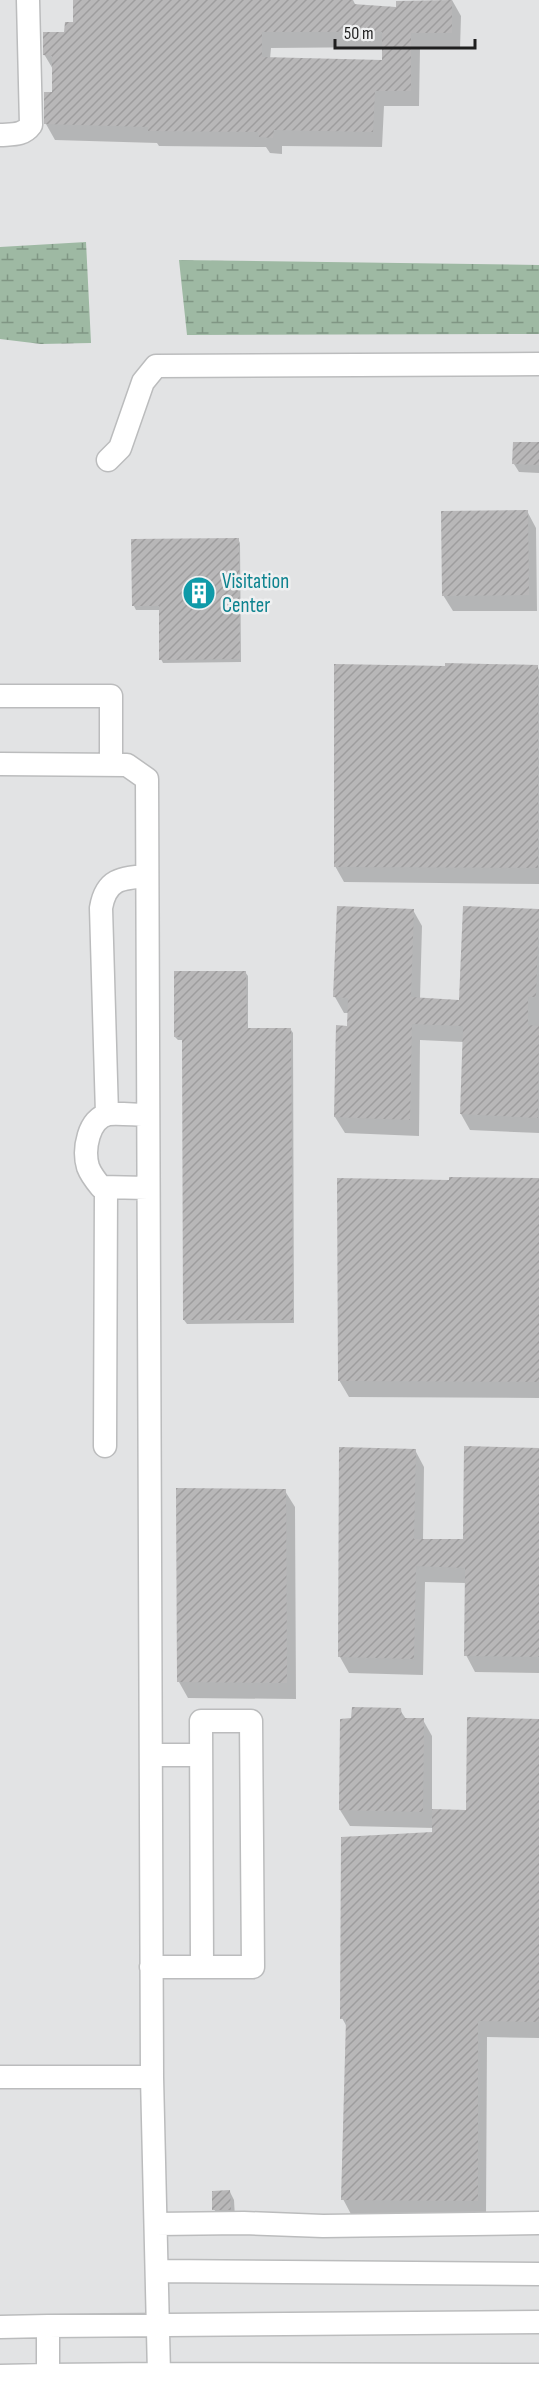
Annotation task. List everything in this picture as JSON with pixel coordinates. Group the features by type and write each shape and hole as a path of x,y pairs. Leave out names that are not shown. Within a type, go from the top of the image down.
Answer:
{"lane":[{"path":"0,135 19,134 27,131 31,125 28,0"},
{"path":"108,460 120,448 143,382 156,366 539,364"},
{"path":"0,696 111,696 111,765"},
{"path":"0,764 127,765 147,779 152,2077 159,2374"},
{"path":"107,1114 102,902 107,890 123,878 147,876"},
{"path":"148,1115 107,1114 96,1122 89,1133 87,1151 88,1166 101,1187 148,1188"},
{"path":"105,1446 106,1188"},
{"path":"152,1967 202,1967 253,1967 251,1721 201,1721 202,1967"},
{"path":"151,1755 201,1755"},
{"path":"0,2077 152,2077"},
{"path":"156,2224 244,2223 323,2226 539,2223"},
{"path":"157,2271 539,2274"},
{"path":"0,2327 539,2322"},
{"path":"48,2326 48,2380"},
{"path":"0,2376 48,2380 159,2374 539,2374"}],"green space":[{"path":"86,242 91,343 41,344 0,339 0,247"},
{"path":"179,260 539,265 539,334 187,335"}],"building":[{"path":"73,0 353,0 353,4 396,7 396,1 452,0 452,33 411,33 411,91 375,91 373,132 274,130 273,138 259,137 258,132 148,131 148,127 44,124 44,92 52,92 52,56 43,55 43,32 64,32 65,22 73,22","holes":["262,32 382,32 382,60 262,57"]},
{"path":"513,442 539,442 539,465 512,464"},
{"path":"528,510 529,595 442,596 441,511"},
{"name":"Visitation Center","path":"239,538 240,659 159,660 159,606 132,606 131,539"},
{"path":"445,663 538,665 538,868 334,867 334,664 445,666"},
{"path":"337,906 414,909 411,997 459,1000 463,906 539,909 536,997 528,997 528,1025 539,1026 538,1118 460,1114 463,1026 412,1024 410,1120 334,1117 336,1025 347,1026 348,998 333,997"},
{"path":"174,971 246,971 247,1028 291,1028 293,1320 183,1320 182,1037 174,1037"},
{"path":"449,1177 539,1178 539,1382 338,1381 337,1178 449,1180"},
{"path":"464,1446 539,1448 539,1657 464,1656 465,1568 416,1566 414,1659 338,1657 339,1447 416,1449 414,1539 463,1539"},
{"path":"176,1488 286,1489 287,1683 177,1682"},
{"path":"352,1707 401,1708 402,1718 424,1718 423,1812 339,1810 340,1719 351,1718"},
{"path":"467,1717 539,1719 539,2022 478,2021 478,2201 341,2200 346,2019 340,2019 341,1837 432,1832 432,1809 466,1810"},
{"path":"230,2190 231,2210 212,2210 212,2191"}],"place":[{"name":"Visitation Center","path":"199,593"}]}
